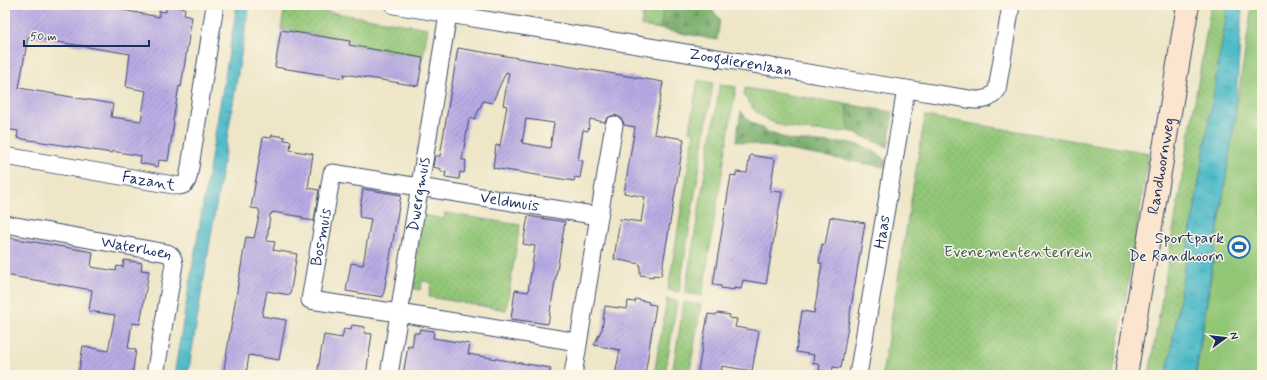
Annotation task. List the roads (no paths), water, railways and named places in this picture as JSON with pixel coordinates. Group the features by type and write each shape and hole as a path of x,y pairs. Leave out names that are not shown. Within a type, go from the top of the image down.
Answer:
{"street":[{"name":"Fazant","path":"5,156 183,186 188,179 215,5"},
{"name":"Zoogdierenlaan","path":"394,5 975,100 991,98 997,90 1011,5"},
{"name":"Randhoornweg","path":"1126,375 1188,5"},
{"name":"Dwergmuis","path":"389,375 448,14"},
{"name":"Haas","path":"858,375 906,89"},
{"path":"573,375 614,125"},
{"name":"Bosmuis","path":"399,313 310,300 332,173 419,188"},
{"name":"Veldmuis","path":"419,188 599,216"},
{"name":"Waterhoen","path":"5,224 167,252 171,255 174,260 174,264 155,375"},
{"path":"399,313 578,342"}],"water":[{"path":"237,5 249,7 188,375 174,375"},
{"path":"1228,6 1242,8 1235,119 1195,375 1167,375"}],"place":[{"name":"Sportpark De Randhoorn","path":"1239,247"}],"park label":[{"name":"Evenemententerrein","path":"1018,252"}]}
